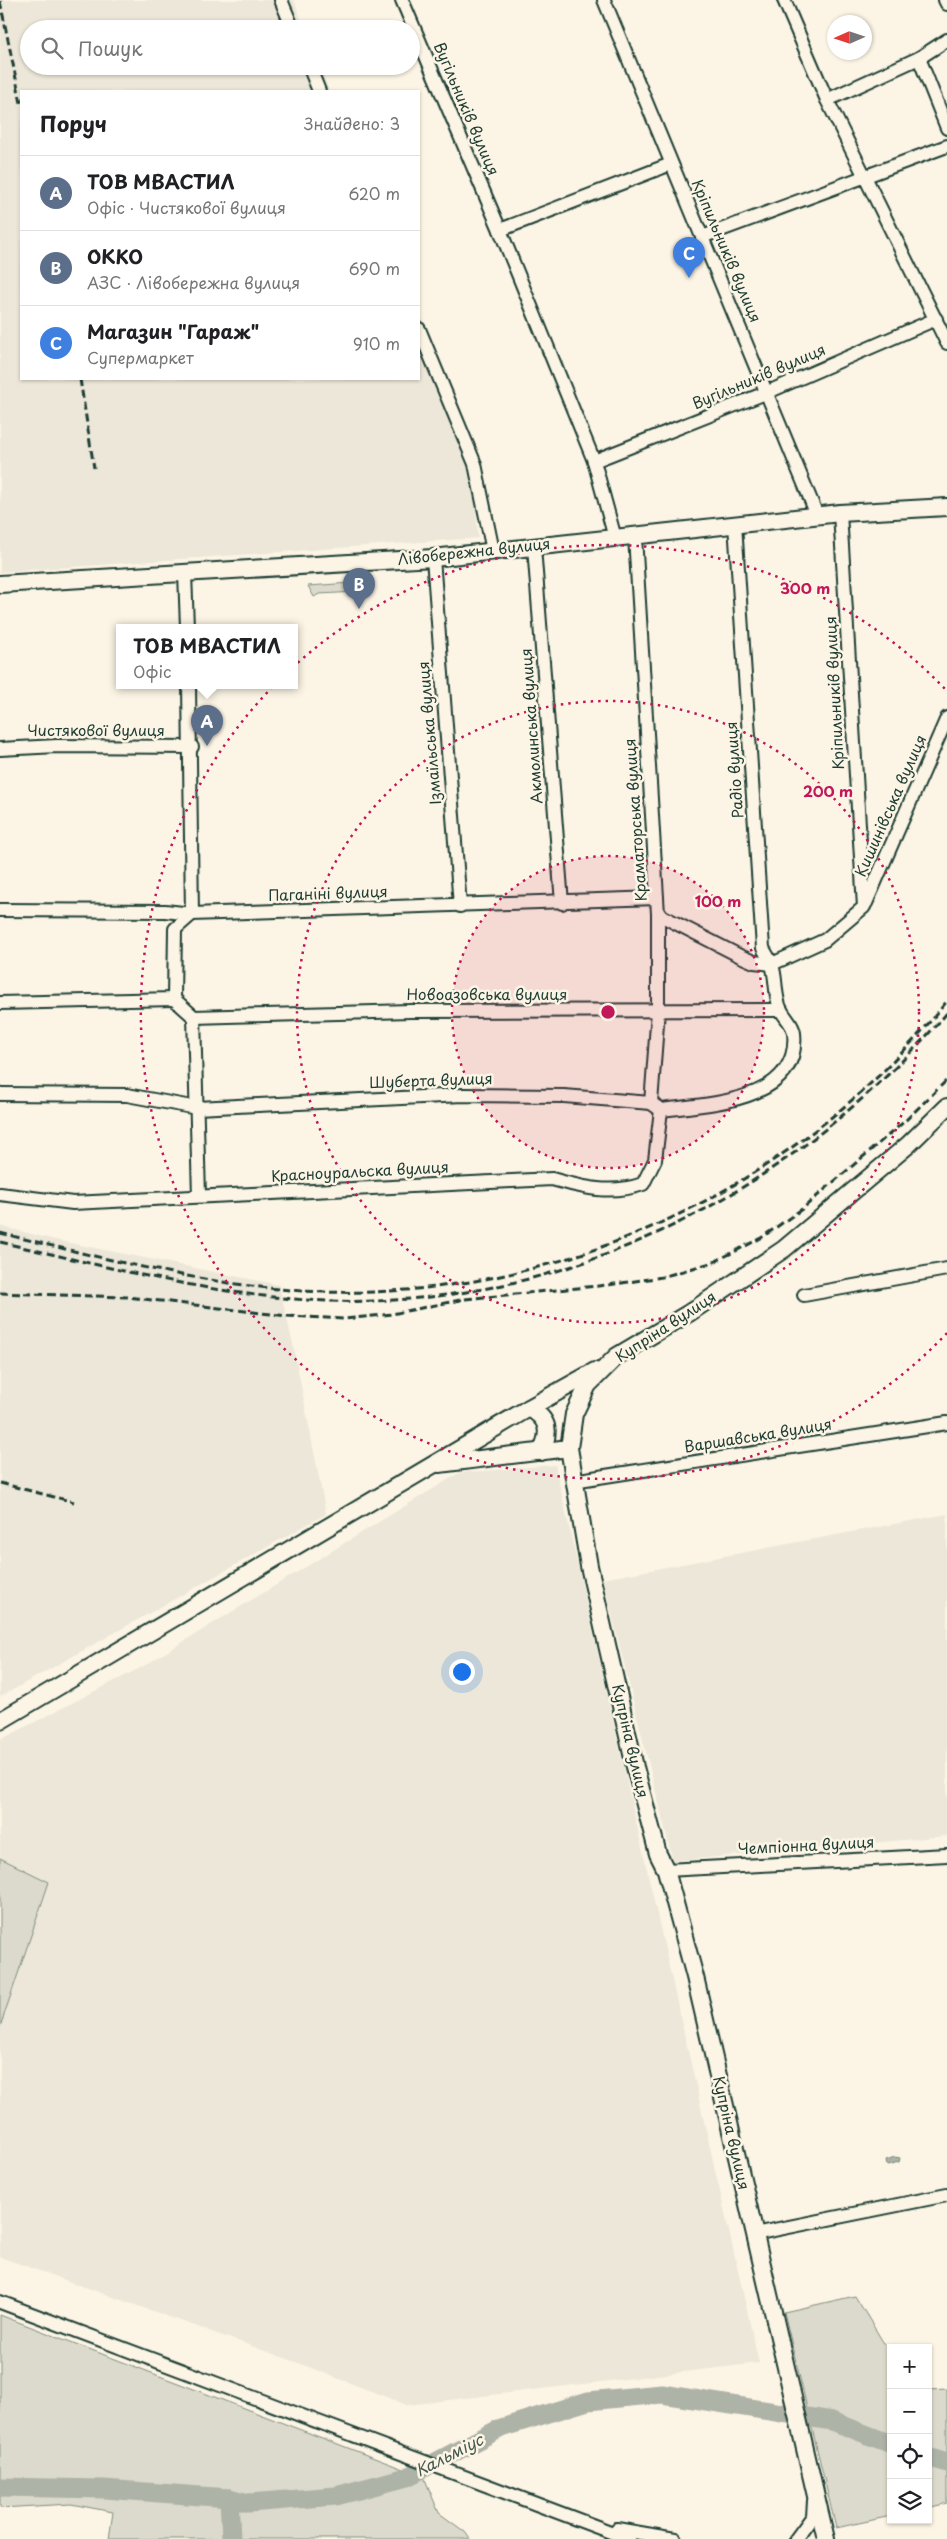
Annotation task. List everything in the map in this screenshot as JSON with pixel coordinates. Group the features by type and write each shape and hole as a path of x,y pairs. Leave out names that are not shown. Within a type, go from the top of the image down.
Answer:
{"main road":[{"name":"Лівобережна вулиця","path":"0,584 433,558 817,515 947,507"},
{"name":"Купріна вулиця","path":"826,2539 695,1977 666,1870 658,1854 635,1767 589,1566 573,1481 569,1448 574,1414 588,1385 617,1356 689,1313 784,1249 908,1145 947,1108"},
{"path":"0,1721 529,1408 565,1383 617,1356"},
{"path":"529,1408 542,1415 547,1427 547,1441 541,1452"},
{"path":"432,1465 569,1448"}],"street":[{"path":"281,0 289,20"},
{"name":"Вугільників вулиця","path":"402,0 411,20"},
{"name":"Кріпильників вулиця","path":"604,0 768,392 817,515"},
{"path":"784,0 827,100 947,343"},
{"path":"945,0 947,4"},
{"path":"827,100 919,58 947,40"},
{"name":"Вугільників вулиця","path":"420,42 500,230 594,461 616,538"},
{"path":"919,58 947,128"},
{"path":"313,75 319,90"},
{"path":"702,237 947,146"},
{"path":"500,230 671,164"},
{"name":"Вугільників вулиця","path":"594,461 768,392 936,319"},
{"path":"420,331 475,464 493,551"},
{"name":"Кріпильників вулиця","path":"840,513 864,907"},
{"name":"Радіо вулиця","path":"735,524 763,948 772,964 781,1010"},
{"name":"Краматорська вулиця","path":"635,536 658,914 656,1106"},
{"name":"Акмолинська вулиця","path":"534,547 562,903"},
{"name":"Ізмаїльська вулиця","path":"433,558 460,906"},
{"path":"184,573 187,624"},
{"path":"174,998 175,929 192,914 192,747 189,689"},
{"name":"Кишинівська вулиця","path":"864,907 947,718"},
{"name":"Чистякової вулиця","path":"0,749 56,746 192,747"},
{"name":"Паганіні вулиця","path":"0,910 165,911 192,914 562,903 657,898"},
{"path":"658,914 740,956 754,962 772,964 825,940 864,907"},
{"path":"0,1003 174,998 194,1017 199,1196"},
{"name":"Новоазовська вулиця","path":"194,1017 410,1011 781,1010"},
{"name":"Шуберта вулиця","path":"0,1094 127,1095 197,1108 463,1095 564,1096 656,1106 728,1101 761,1090 778,1080 791,1060 794,1033 788,1019 781,1010"},
{"name":"Красноуральска вулиця","path":"0,1194 73,1203 552,1179 590,1189 626,1190 643,1184 655,1160 656,1106"},
{"path":"804,1295 947,1269"},
{"name":"Варшавська вулиця","path":"573,1481 947,1423"},
{"name":"Чемпіонна вулиця","path":"666,1870 947,1855"},
{"path":"754,2234 947,2194"},
{"path":"0,2302 629,2539"},
{"path":"796,2539 813,2516 814,2485"},
{"path":"590,2524 675,2539"}],"shaded area":[{"path":"0,0 294,0 302,20 20,20 20,75 323,75 329,90 20,90 20,380 420,380 420,322 472,454 478,538 0,572"},
{"path":"365,582 357,592 319,594 314,597 308,586"},
{"path":"0,1226 55,1240 279,1285 293,1344 326,1514 0,1697"},
{"path":"555,1465 759,2363 407,2405 285,2358 0,2257 0,2027 49,1882 0,1858 0,1740 142,1667 459,1473"},
{"path":"947,1514 947,1836 673,1861 603,1579"},
{"path":"0,1858 49,1882 0,2027"},
{"path":"895,2157 900,2158 899,2162 887,2165 886,2160"},
{"path":"855,2296 887,2348 887,2517 836,2528 784,2312"},
{"path":"0,2315 424,2477 439,2513 465,2532 470,2539 109,2539 113,2512 71,2504 0,2508"},
{"path":"947,2389 947,2503 932,2507 932,2434 932,2390"}],"waterway":[{"name":"Кальміус","path":"0,2487 104,2489 229,2498 249,2503 336,2496 407,2477 501,2428 588,2401 662,2394 832,2421 887,2442"},
{"name":"Кальміус","path":"932,2458 947,2463"},
{"path":"229,2498 231,2539"}],"railway":[{"path":"0,1 20,98"},
{"path":"80,380 94,468"},
{"path":"0,1233 160,1271 242,1285 283,1289 324,1292 413,1289 501,1276 587,1252 669,1219 748,1176 821,1126 888,1067 947,1001"},
{"path":"0,1242 122,1271 245,1294 286,1298 328,1301 418,1298 505,1285 589,1261 670,1227 746,1185 818,1135 886,1077 947,1013"},
{"path":"0,1293 127,1297 287,1316 345,1319 392,1314 465,1299 608,1285 662,1277 714,1262 761,1238 802,1209 906,1120 947,1080"},
{"path":"0,1483 74,1502"}],"place":[{"name":"Магазин \"Гараж\"","path":"689,278"},
{"name":"ОККО","path":"359,609"},
{"name":"ТОВ МВАСТИЛ","path":"207,746"}]}
